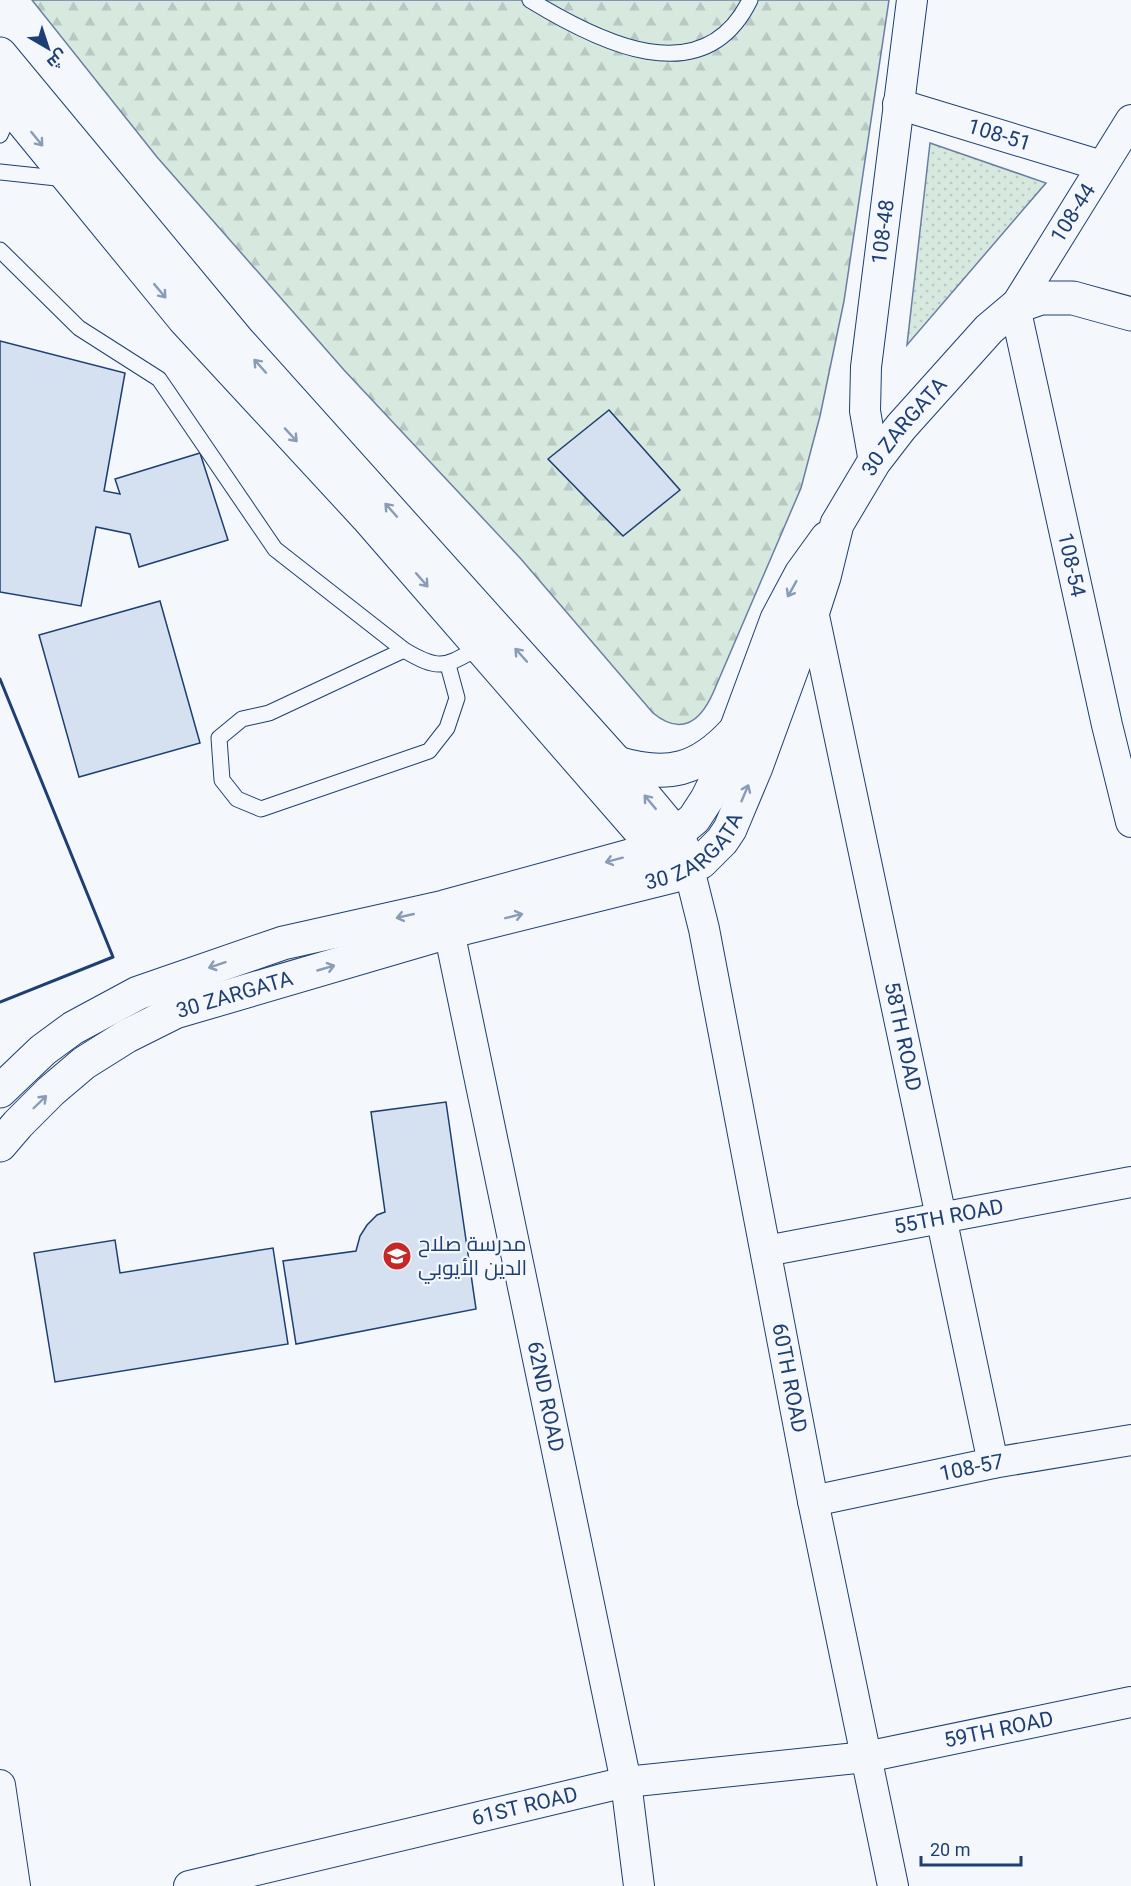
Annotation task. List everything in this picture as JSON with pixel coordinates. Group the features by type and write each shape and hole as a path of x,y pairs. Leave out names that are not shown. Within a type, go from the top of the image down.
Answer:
{"street":[{"name":"108-48","path":"874,462 864,411 866,367 912,0"},
{"path":"0,54 238,341 379,495 616,763 666,841 670,861 689,869"},
{"name":"108-51","path":"898,104 1102,166"},
{"path":"4,112 69,179 184,319 367,517 480,647 666,841"},
{"name":"108-44","path":"1015,307 1131,120"},
{"name":"30 ZARGATA","path":"0,1146 51,1091 84,1063 128,1036 175,1012 446,919 674,876 712,853 730,829 756,767 813,611 837,524 874,462 901,427 989,329 1015,307 1041,298 1074,298 1131,314"},
{"name":"108-54","path":"1015,307 1107,724 1131,822"},
{"path":"0,1092 43,1050 72,1028 138,993 283,943 446,919 666,841 694,819 707,800 720,773 777,619 801,574 837,524"},
{"name":"58TH ROAD","path":"813,611 993,1464"},
{"path":"616,763 642,770 669,771 694,764 717,750 735,730"},
{"name":"60TH ROAD","path":"689,869 706,939 813,1501 893,1886"},
{"name":"62ND ROAD","path":"446,919 626,1782 639,1886"},
{"name":"55TH ROAD","path":"766,1251 1131,1182"},
{"name":"108-57","path":"813,1501 993,1464 1131,1440"},
{"name":"59TH ROAD","path":"866,1756 1131,1702"},
{"name":"61ST ROAD","path":"189,1886 626,1782 866,1756"},
{"path":"0,1785 15,1886"}],"lane":[{"path":"530,0 598,37 648,53 686,53 711,45 729,31 745,12 750,0"},
{"path":"0,172 69,179"},
{"path":"0,250 79,328 159,379 275,549 404,650 424,662 448,665 480,647"},
{"path":"404,650 269,713 242,719 219,738 222,780 237,799 261,809 429,751 447,728 457,698 448,665"}],"green space":[{"path":"32,0 889,0 844,301 820,416 801,488 713,693 696,718 681,724 672,724 653,713 521,559 344,370 157,157"},
{"path":"930,143 1046,183 907,345"}],"building":[{"path":"0,341 125,373 104,491 120,494 115,479 200,453 228,540 139,567 130,534 96,527 81,606 0,592"},
{"path":"609,410 680,490 623,536 548,459"},
{"path":"160,601 200,743 79,777 39,635"},
{"path":"446,1102 476,1309 296,1344 283,1261 356,1251 360,1236 367,1225 377,1215 385,1212 371,1112"},
{"path":"115,1240 120,1273 273,1248 288,1344 55,1382 34,1253"}],"wall":[{"path":"0,679 113,957 0,1002"}],"place":[{"name":"مدرسة صلاح الدين الأيوبي","path":"397,1256"}]}
